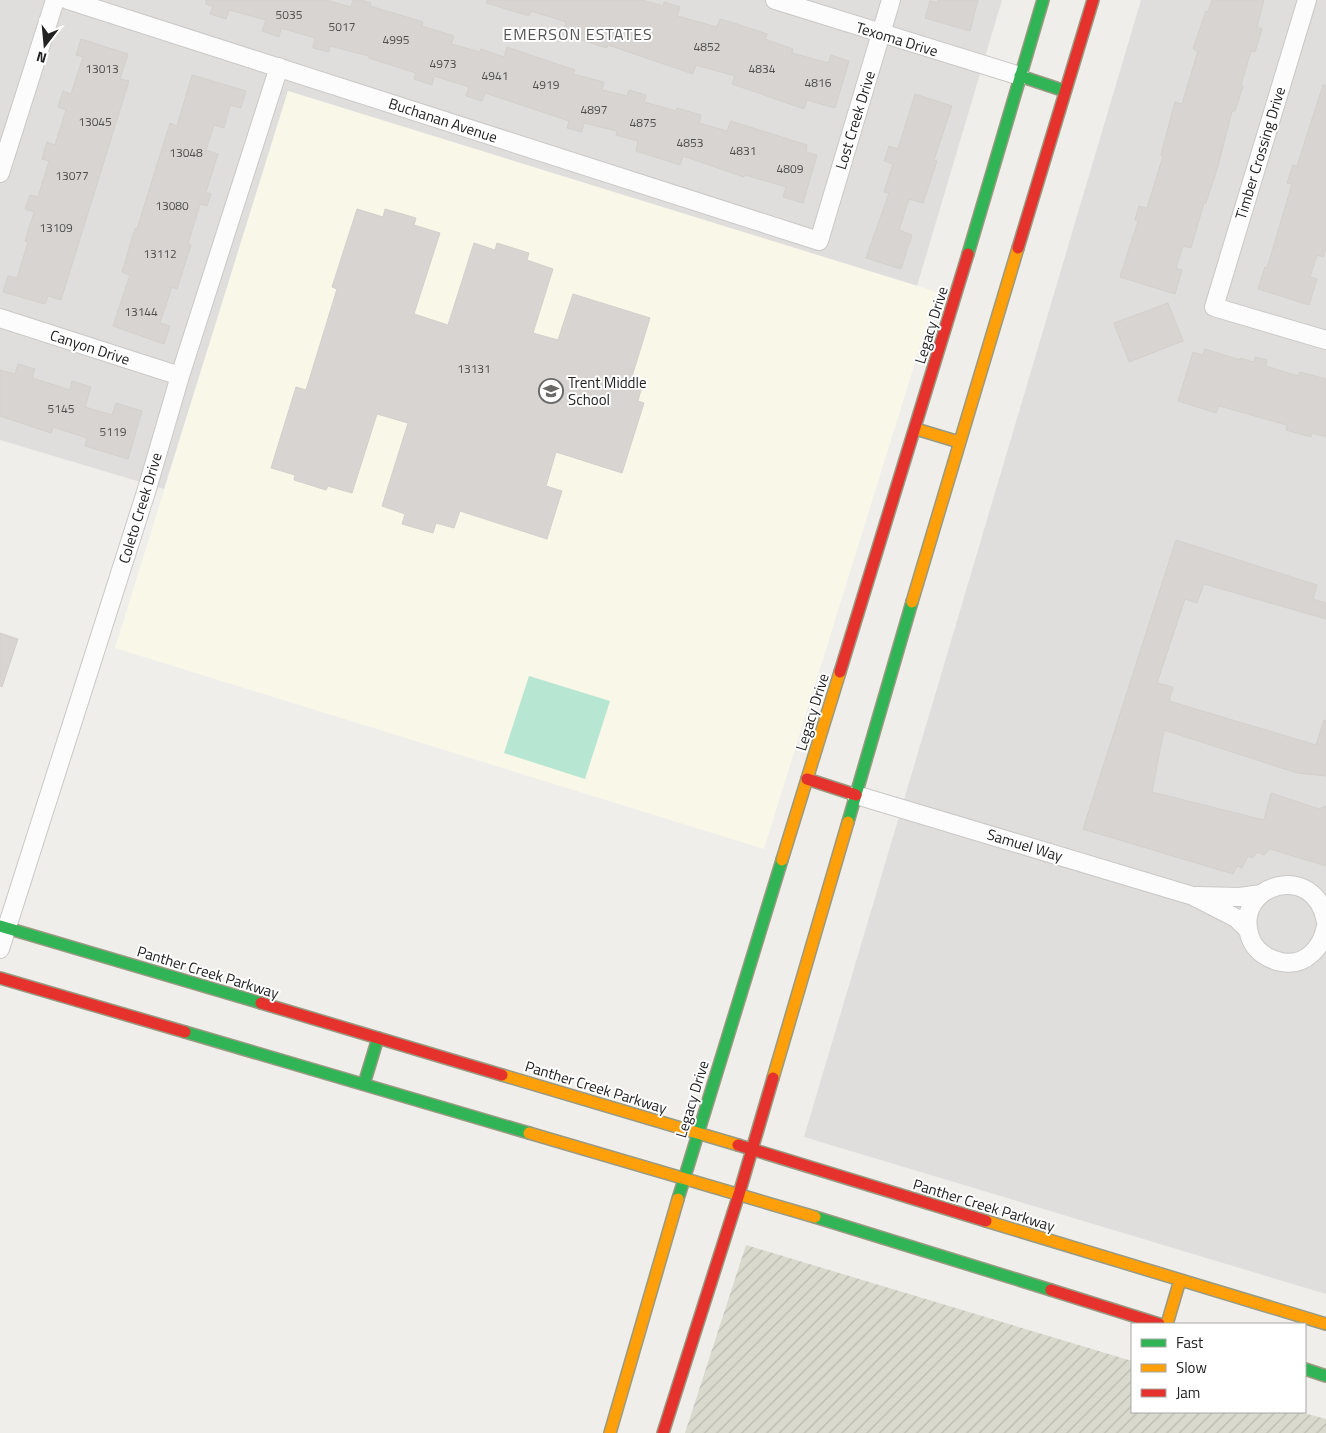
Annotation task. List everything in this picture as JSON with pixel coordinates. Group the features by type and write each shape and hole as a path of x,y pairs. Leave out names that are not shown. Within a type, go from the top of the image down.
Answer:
{"main road":[{"name":"Legacy Drive","path":"610,1433 697,1133 916,429 1043,0"},
{"path":"663,1433 739,1194 959,442 1093,0"},
{"path":"1020,76 1065,91"},
{"path":"916,429 959,442"},
{"path":"806,779 856,795"},
{"name":"Panther Creek Parkway","path":"3,927 697,1133 1326,1324"},
{"path":"0,978 739,1194 1156,1323"},
{"path":"364,1084 378,1038"},
{"path":"1167,1323 1180,1280"},
{"path":"1306,1369 1326,1376"}],"street":[{"path":"0,173 55,0"},
{"name":"Buchanan Avenue","path":"68,0 819,240"},
{"name":"Texoma Drive","path":"775,0 1020,76"},
{"name":"Lost Creek Drive","path":"819,240 891,0"},
{"name":"Timber Crossing Drive","path":"1307,0 1214,307 1326,340"},
{"name":"Coleto Creek Drive","path":"0,949 3,927 147,489 180,376 279,68"},
{"name":"Canyon Drive","path":"0,318 180,376"},
{"name":"Samuel Way","path":"856,795 1192,896 1236,918 1248,930"},
{"path":"1285,884 1318,890 1318,900 1324,911 1326,929 1318,948 1309,957 1297,962 1284,963 1271,960 1260,953 1252,942 1248,930 1248,917 1252,904 1261,894 1272,887 1285,884"},
{"name":"Samuel Way","path":"1192,896 1240,897 1261,894"}],"shaded area":[{"path":"0,0 1002,0 917,286 288,91 164,489 0,440"},
{"path":"1141,0 1326,0 1326,1294 804,1137"},
{"name":"Trent Middle School","path":"288,91 937,292 764,849 115,648"},
{"path":"1204,584 1326,619 1326,713 1316,744 1169,701 1173,687 1157,683 1185,599"},
{"path":"746,1245 1131,1361 1131,1413 1304,1413 1326,1419 1326,1433 685,1433"}],"green space":[{"path":"529,676 610,701 585,779 504,753"}],"building":[{"path":"206,0 326,0 351,7 353,0 361,0 371,3 370,6 423,22 422,26 454,36 451,44 480,52 481,49 504,57 507,47 575,70 573,74 604,82 602,90 627,96 629,90 646,95 644,102 676,111 677,108 701,115 699,123 727,131 731,121 807,145 806,152 817,155 803,203 783,197 786,187 745,175 744,177 683,156 680,165 636,151 638,141 616,135 617,131 584,123 582,132 567,128 569,121 485,93 482,101 466,96 469,87 434,76 432,85 414,79 416,73 369,58 369,56 330,46 329,52 313,48 315,38 281,28 279,37 262,31 266,20 229,10 226,19 210,14 213,6 206,4"},
{"path":"487,0 642,0 663,6 664,2 680,7 677,16 717,27 720,19 767,34 765,39 793,49 792,53 828,63 831,55 849,61 835,108 807,100 804,109 732,84 735,76 696,65 693,74 608,45 607,48 562,34 566,22 531,11 529,16 486,3"},
{"path":"938,0 978,0 970,31 925,18 930,1 937,3"},
{"path":"1212,0 1264,0 1257,27 1262,29 1255,52 1251,51 1241,85 1243,86 1235,111 1232,111 1218,166 1206,203 1204,203 1191,248 1183,246 1176,268 1182,270 1175,294 1120,277 1138,221 1135,220 1139,206 1147,208 1163,156 1161,155 1175,102 1182,104 1198,51 1193,49 1206,11 1208,12"},
{"path":"81,39 128,54 120,79 129,81 61,300 48,296 45,304 3,292 8,276 17,278 28,242 25,241 34,212 25,209 30,195 38,197 49,161 42,159 47,142 55,145 66,110 58,107 63,91 71,94 83,57 76,55"},
{"path":"192,75 246,91 241,108 230,105 224,128 214,125 206,150 218,154 206,192 211,194 207,206 200,204 188,244 191,245 177,289 172,287 160,323 170,326 164,344 113,326 130,275 122,272 135,228 137,229 170,123 177,126"},
{"path":"1323,85 1326,85 1326,248 1323,257 1317,255 1310,277 1317,279 1309,305 1258,289 1265,267 1267,268 1292,184 1287,183 1293,165 1297,166"},
{"path":"915,94 952,106 934,160 937,161 923,203 909,199 899,230 912,235 901,269 866,258 889,193 884,192 893,164 884,161 889,146 898,149"},
{"path":"357,209 383,217 385,209 416,218 414,225 440,233 414,314 448,325 474,243 495,250 497,243 529,253 527,260 553,269 533,333 558,340 573,294 650,318 630,383 642,386 638,401 644,403 622,473 556,452 546,486 562,491 547,539 460,511 454,528 436,523 433,533 402,524 405,514 382,506 408,423 377,414 352,493 328,486 326,490 294,480 295,475 271,468 296,387 306,390 337,289 332,287"},
{"path":"1168,303 1183,341 1129,362 1114,323"},
{"path":"1205,349 1240,360 1240,358 1254,362 1255,357 1267,360 1266,366 1298,376 1300,372 1326,379 1326,437 1312,433 1311,437 1286,430 1287,425 1219,406 1216,413 1178,401 1193,352 1203,355"},
{"path":"18,364 35,369 32,378 70,390 72,381 91,387 85,407 112,415 116,403 142,411 128,459 85,446 87,438 53,427 51,433 0,416 0,370 15,374"},
{"path":"1176,540 1317,585 1313,599 1326,603 1326,619 1204,584 1197,603 1185,599 1157,683 1173,687 1169,701 1316,745 1324,720 1326,721 1326,776 1297,773 1164,730 1152,792 1264,820 1271,793 1319,809 1326,806 1326,866 1270,849 1264,855 1257,852 1253,858 1248,856 1242,868 1237,866 1233,874 1083,829"},
{"path":"0,633 18,639 2,687 0,686"}],"traffic: fast":[{"path":"968,254 1043,0"},
{"path":"1020,76 1065,91"},
{"path":"848,822 912,602"},
{"path":"678,1199 782,860"},
{"path":"0,926 261,1003"},
{"path":"185,1032 529,1133"},
{"path":"364,1084 378,1038"},
{"path":"815,1217 1051,1290"},
{"path":"1306,1369 1326,1376"}],"traffic: slow":[{"path":"912,602 1018,248"},
{"path":"916,429 959,442"},
{"path":"782,860 840,672"},
{"path":"773,1078 848,822"},
{"path":"502,1075 738,1145"},
{"path":"529,1133 815,1217"},
{"path":"610,1433 678,1199"},
{"path":"986,1221 1326,1324"},
{"path":"1167,1323 1180,1280"}],"traffic: jam":[{"path":"1018,248 1093,0"},
{"path":"840,672 968,254"},
{"path":"807,779 856,795"},
{"path":"0,978 185,1032"},
{"path":"261,1003 502,1075"},
{"path":"663,1433 739,1194 773,1078"},
{"path":"738,1145 986,1221"},
{"path":"1051,1290 1156,1323"}],"place":[{"name":"Trent Middle School","path":"551,391"}],"district":[{"name":"EMERSON ESTATES","path":"578,34"}]}
